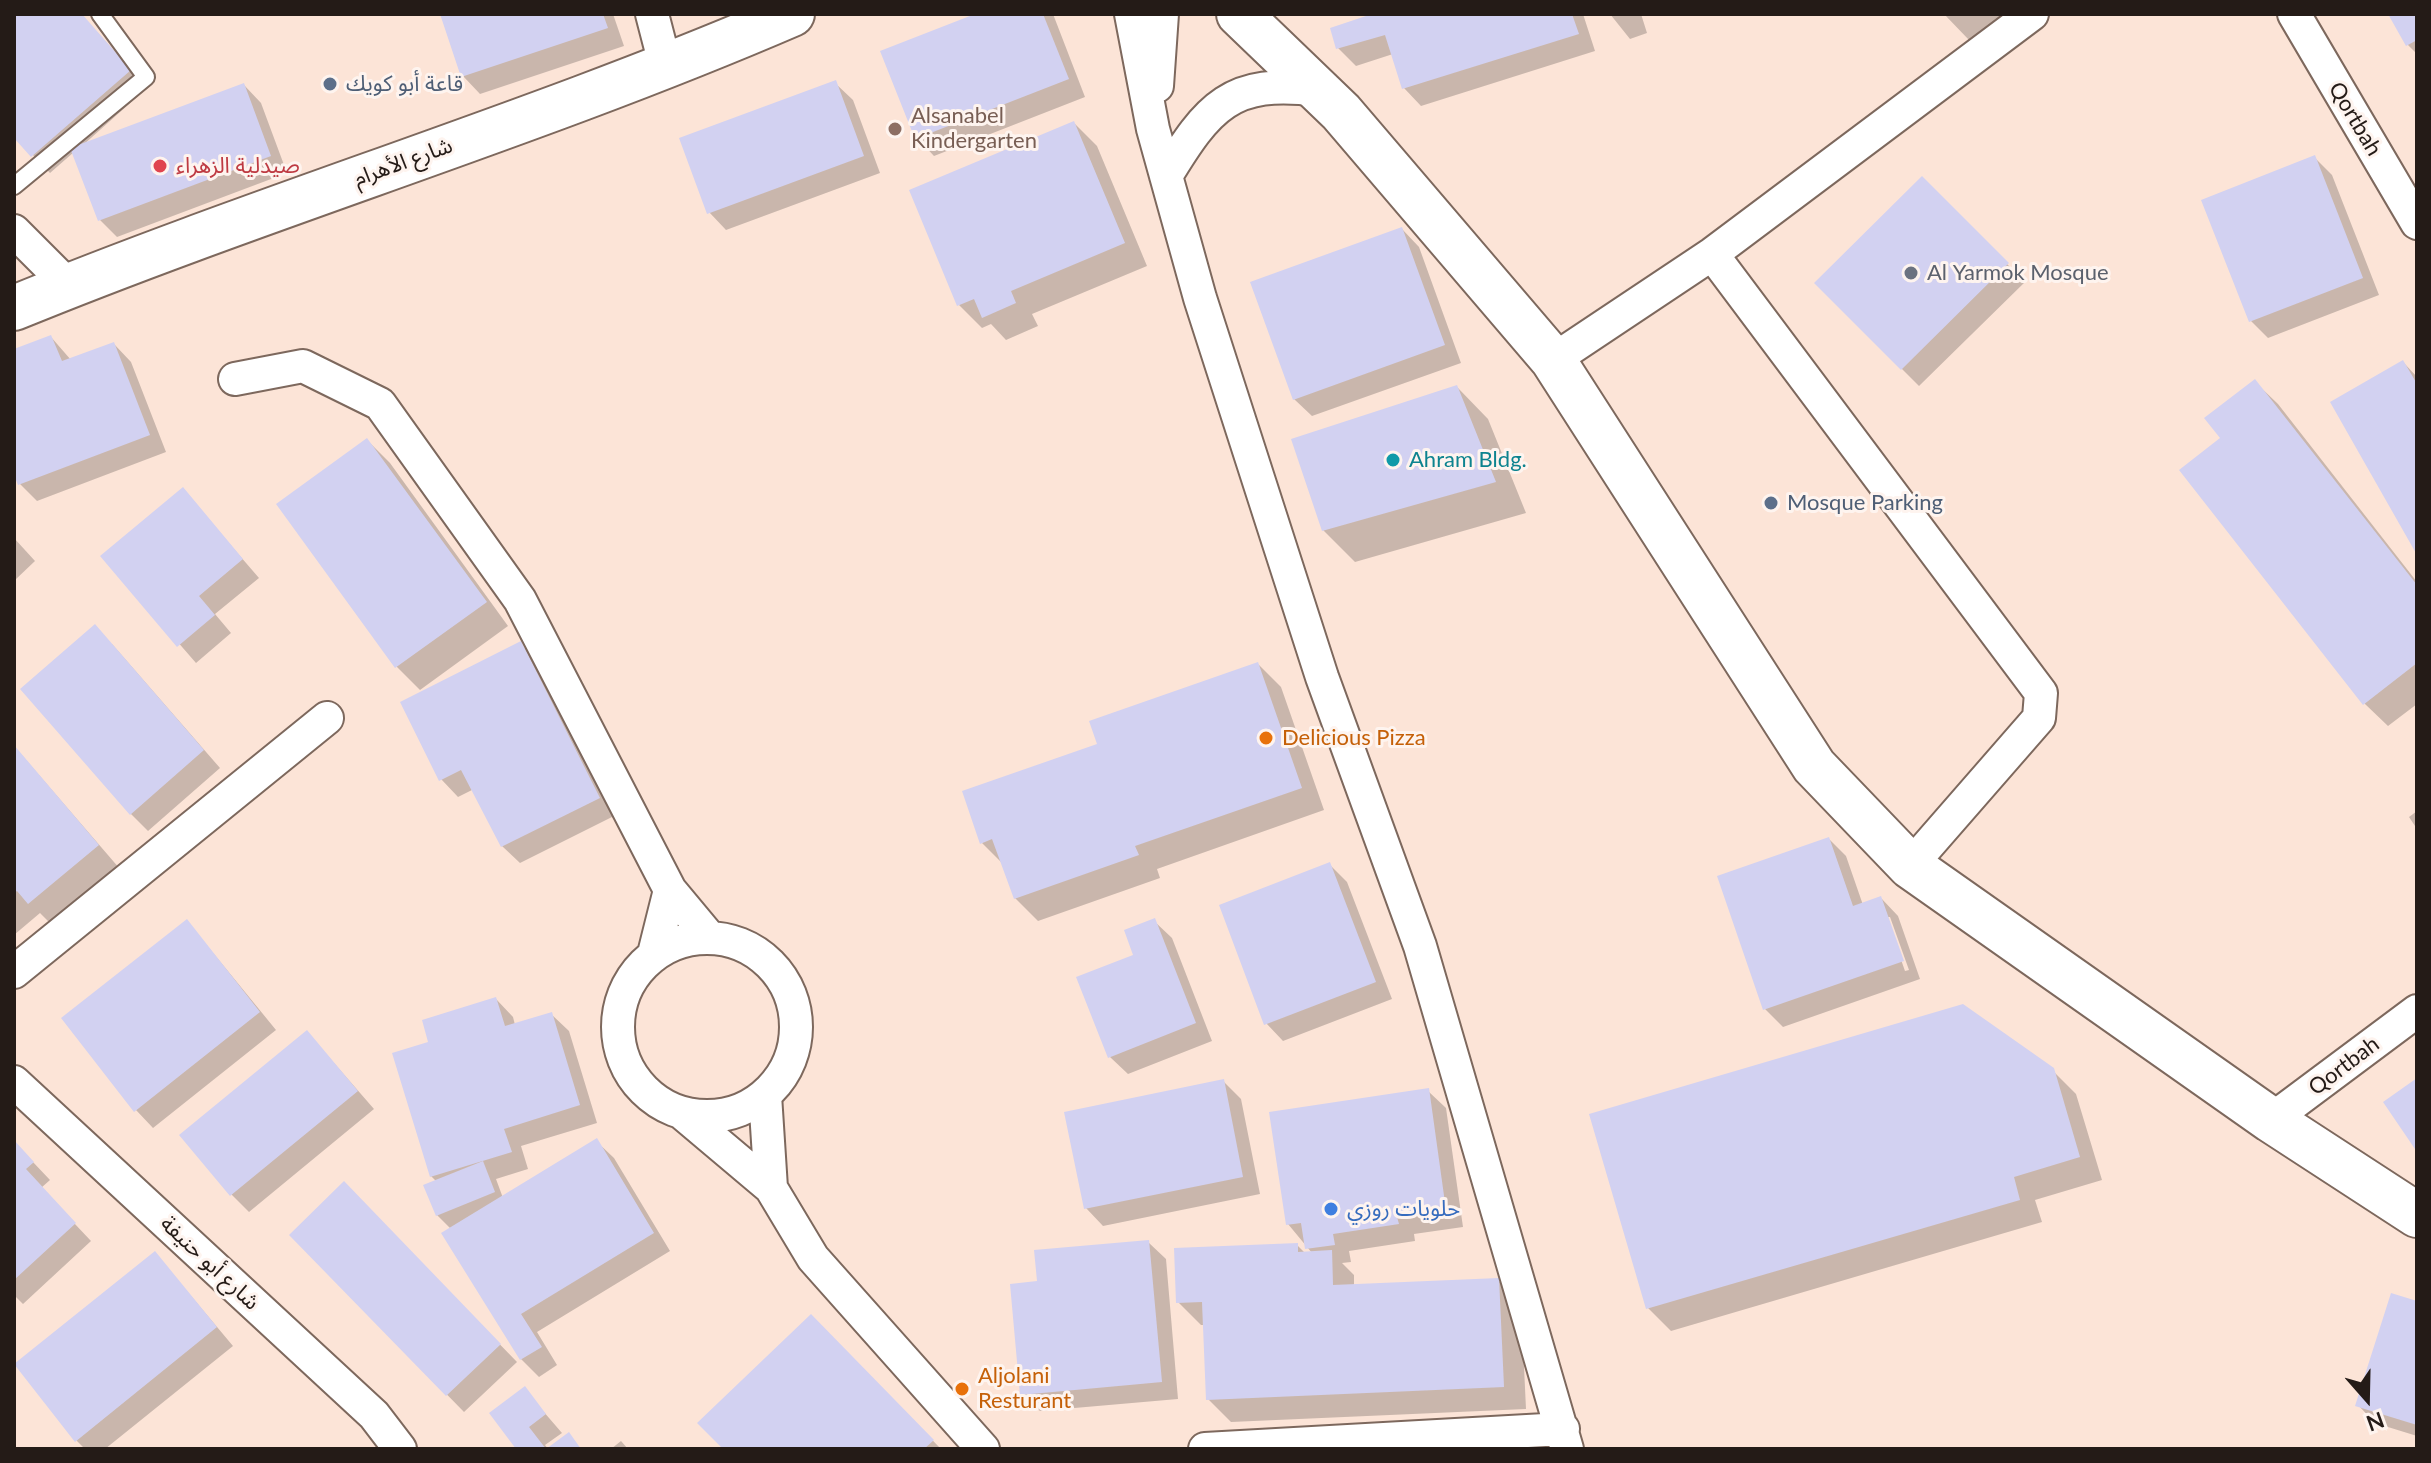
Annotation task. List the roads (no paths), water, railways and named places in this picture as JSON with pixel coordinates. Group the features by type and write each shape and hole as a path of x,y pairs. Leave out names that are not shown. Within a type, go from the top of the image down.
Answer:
{"street":[{"path":"652,14 666,68"},
{"name":"شارع الأهرام","path":"14,308 666,68 792,14"},
{"path":"1131,14 1153,129 1200,298 1322,677 1420,946 1565,1439 1205,1449"},
{"path":"1153,129 1162,14"},
{"path":"1239,14 1330,101 1553,360 1814,766 1910,866 2271,1120 2417,1215"},
{"path":"1281,14 1306,39 1330,101"},
{"path":"1553,360 1712,254 2032,14"},
{"name":"Qortbah","path":"2294,14 2417,223"},
{"path":"1166,176 1195,128 1217,106 1265,87 1330,101"},
{"path":"14,231 69,286"},
{"path":"1712,254 2041,693 2039,718 1910,866"},
{"path":"235,379 303,366 380,404 520,600 670,890 710,938"},
{"path":"14,972 327,718"},
{"path":"654,954 670,890"},
{"path":"682,1113 711,1116 739,1110 765,1095 785,1072 795,1043 795,1012 785,984 766,960 740,944 710,938 680,942 654,954 634,974 621,1000 617,1029 622,1057 636,1082 656,1101 682,1113 771,1188 813,1258 983,1449"},
{"name":"Qortbah","path":"2271,1120 2417,1011"},
{"name":"شارع أبو حنيفة","path":"14,1082 374,1415 400,1449"},
{"path":"765,1095 771,1188"}],"lane":[{"path":"14,186 146,77 100,14"}],"place":[{"name":"قاعة أبو كويك","path":"330,84"},
{"name":"Alsanabel Kindergarten","path":"895,129"},
{"name":"صيدلية الزهراء","path":"160,166"},
{"name":"Al Yarmok Mosque","path":"1911,273"},
{"name":"Ahram Bldg.","path":"1393,460"},
{"name":"Mosque Parking","path":"1771,503"},
{"name":"Delicious Pizza","path":"1266,738"},
{"name":"حلويات روزي","path":"1331,1209"},
{"name":"Aljolani Resturant","path":"962,1389"}]}
